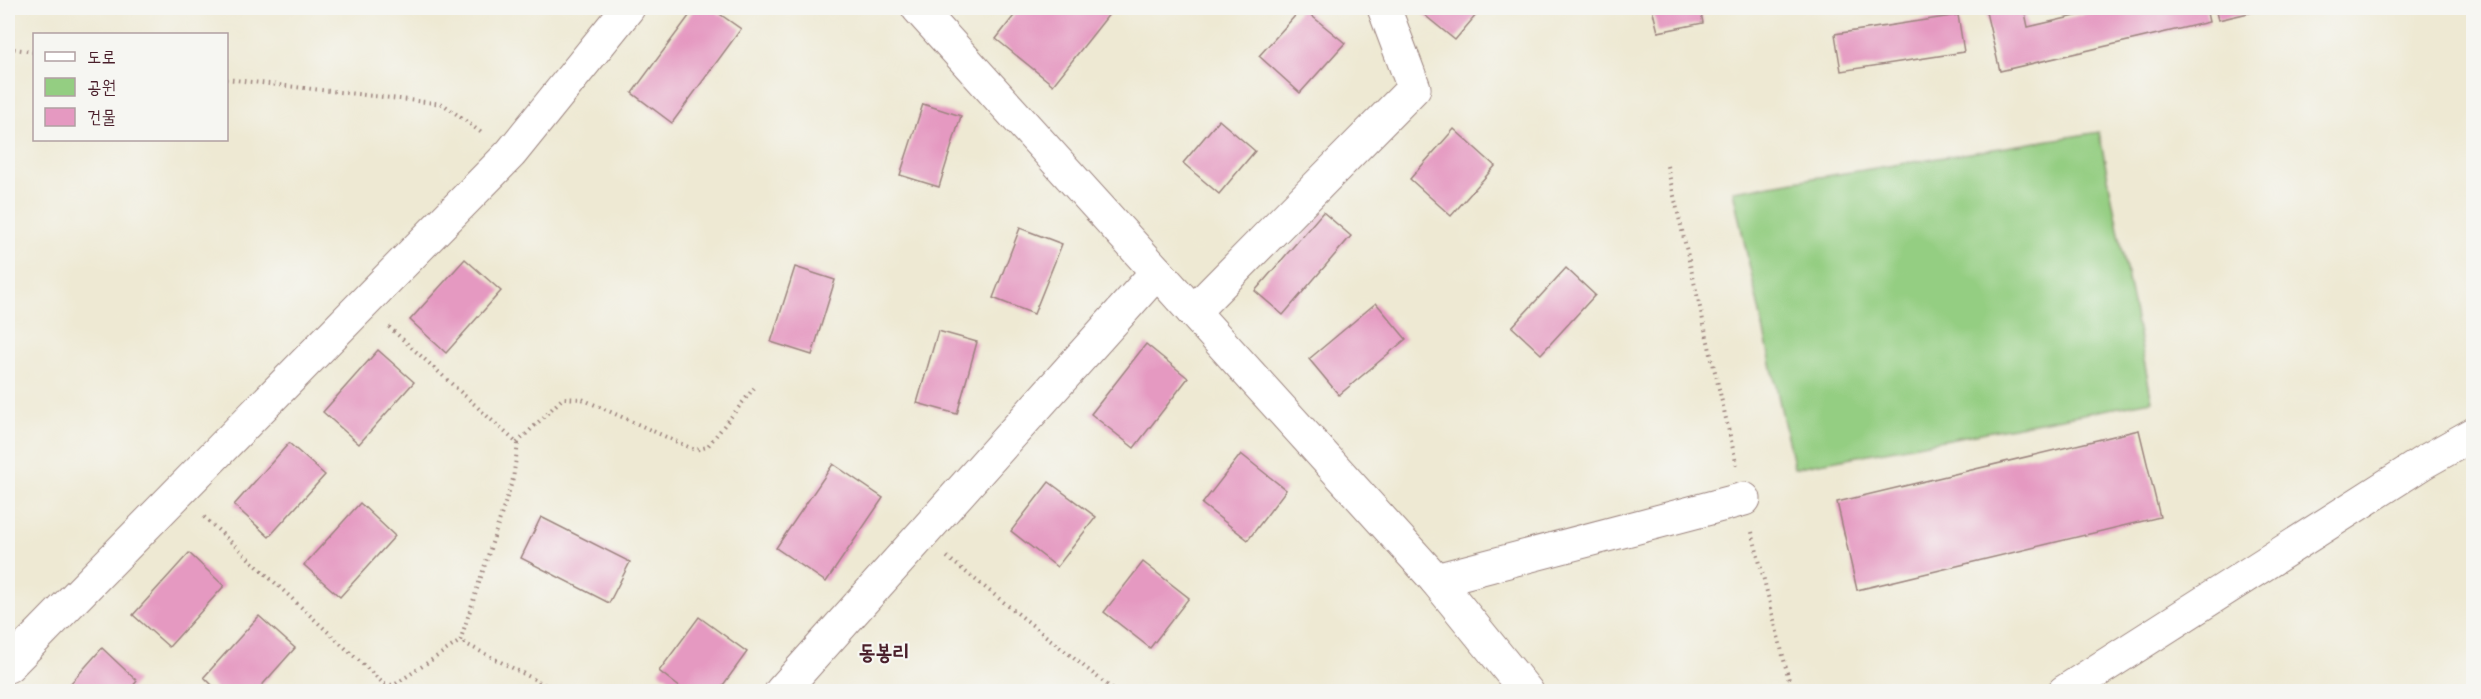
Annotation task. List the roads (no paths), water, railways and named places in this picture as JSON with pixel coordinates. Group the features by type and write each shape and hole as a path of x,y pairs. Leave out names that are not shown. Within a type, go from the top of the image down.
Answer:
{"street":[{"path":"8,666 511,153 628,8"},
{"path":"918,8 1436,580 1527,692"},
{"path":"1193,312 1414,88 1384,8"},
{"path":"781,692 1157,272"},
{"path":"2064,692 2424,462 2474,434"},
{"path":"1436,580 1744,499"}],"district":[{"name":"동봉리","path":"884,652"}]}
